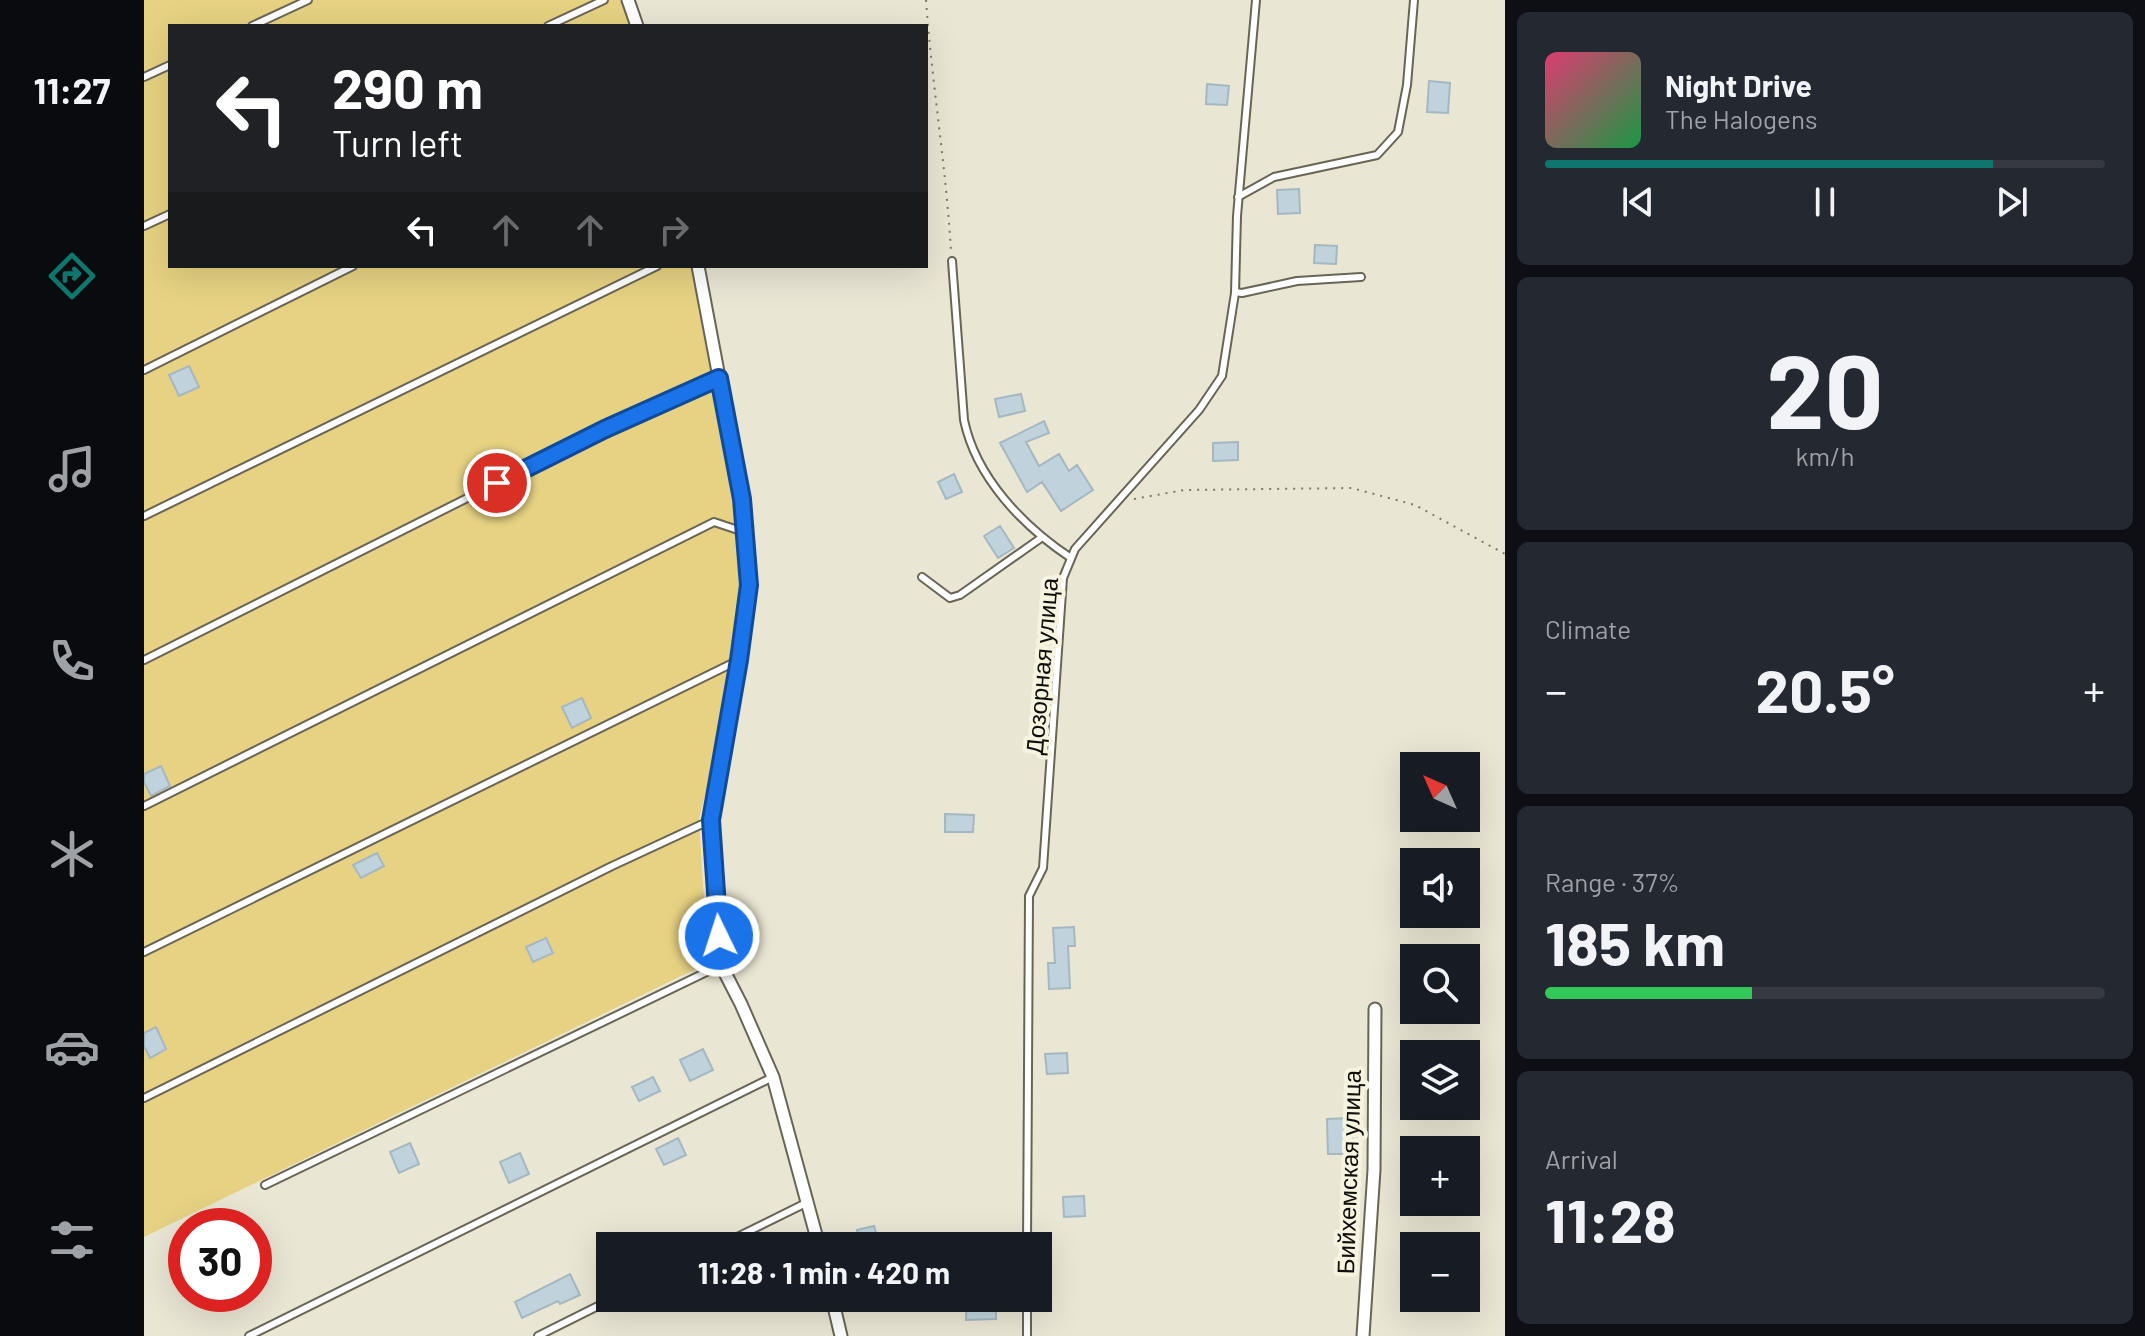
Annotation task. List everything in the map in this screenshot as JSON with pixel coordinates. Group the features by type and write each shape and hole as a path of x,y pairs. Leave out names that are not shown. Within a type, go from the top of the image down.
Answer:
{"street":[{"path":"628,0 636,24"},
{"path":"698,268 742,499 749,585 711,820 721,965 773,1077 816,1232"},
{"name":"Бийхемская улица","path":"1363,1336 1374,1170 1375,1009"},
{"path":"835,1312 841,1336"}],"lane":[{"path":"256,24 308,0"},
{"path":"552,24 604,0"},
{"path":"1238,195 1256,0"},
{"path":"1238,195 1274,177 1377,155 1398,132 1407,85 1414,0"},
{"path":"144,77 168,66"},
{"name":"Дозорная улица","path":"1027,1232 1029,896 1043,868 1063,578 1075,549 1199,410 1222,376 1235,293 1238,195"},
{"path":"144,226 168,215"},
{"path":"952,261 964,420 969,444 996,488 1041,538 1071,558"},
{"path":"144,370 349,268"},
{"path":"144,516 653,268"},
{"path":"1235,293 1297,281 1361,277"},
{"path":"144,660 605,429 719,378"},
{"path":"144,806 714,522 746,533"},
{"path":"922,577 943,595 950,598 960,595 1041,538"},
{"path":"144,952 739,660"},
{"path":"144,1098 711,820"},
{"path":"265,1185 721,965"},
{"path":"249,1336 773,1077"},
{"path":"747,1232 808,1202"},
{"path":"538,1336 596,1307"},
{"path":"1027,1312 1027,1336"}],"path":[{"path":"926,0 928,24"},
{"path":"928,27 932,82 947,186 952,261"},
{"path":"1117,502 1184,490 1352,488 1415,505 1505,554"}],"shaded area":[{"path":"144,0 628,0 636,24 168,24 168,268 698,268 742,498 749,585 739,660 699,819 708,963 204,1208 168,1208 168,1225 144,1237"}],"building":[{"path":"1429,81 1450,83 1448,113 1427,112"},
{"path":"1207,84 1229,86 1227,105 1206,104"},
{"path":"1299,189 1300,213 1278,214 1277,190"},
{"path":"1315,245 1337,246 1336,264 1314,263"},
{"path":"189,366 199,387 179,396 169,375"},
{"path":"1021,394 1025,411 999,417 995,399"},
{"path":"1044,421 1049,433 1026,442 1039,466 1059,454 1069,471 1077,465 1093,490 1061,511 1042,482 1027,492 1000,443"},
{"path":"1238,442 1238,460 1213,461 1213,443"},
{"path":"954,474 962,492 946,499 938,482"},
{"path":"1000,526 1014,548 998,558 984,536"},
{"path":"582,698 591,718 572,728 562,707"},
{"path":"161,766 170,786 151,796 144,782 144,774"},
{"path":"945,814 974,815 973,832 945,832"},
{"path":"377,853 384,866 361,878 353,865"},
{"path":"1074,927 1075,946 1068,946 1070,988 1049,989 1048,963 1055,963 1053,928"},
{"path":"546,938 553,953 533,962 526,947"},
{"path":"156,1027 166,1049 150,1058 144,1046 144,1033"},
{"path":"703,1049 713,1070 690,1081 680,1060"},
{"path":"1067,1053 1068,1073 1047,1074 1045,1054"},
{"path":"653,1077 660,1091 639,1101 632,1087"},
{"path":"1352,1118 1353,1154 1328,1154 1327,1119"},
{"path":"678,1138 686,1155 664,1165 656,1149"},
{"path":"410,1143 419,1164 399,1173 390,1152"},
{"path":"520,1153 529,1174 509,1183 500,1162"},
{"path":"1084,1196 1085,1216 1064,1217 1063,1197"},
{"path":"874,1226 876,1232 858,1232"},
{"path":"570,1274 580,1295 560,1304 558,1301 522,1318 515,1302"},
{"path":"966,1312 996,1312 996,1319 966,1320"}],"route":[{"path":"497,483 605,429 719,378 742,499 749,585 711,820 719,936"}]}
